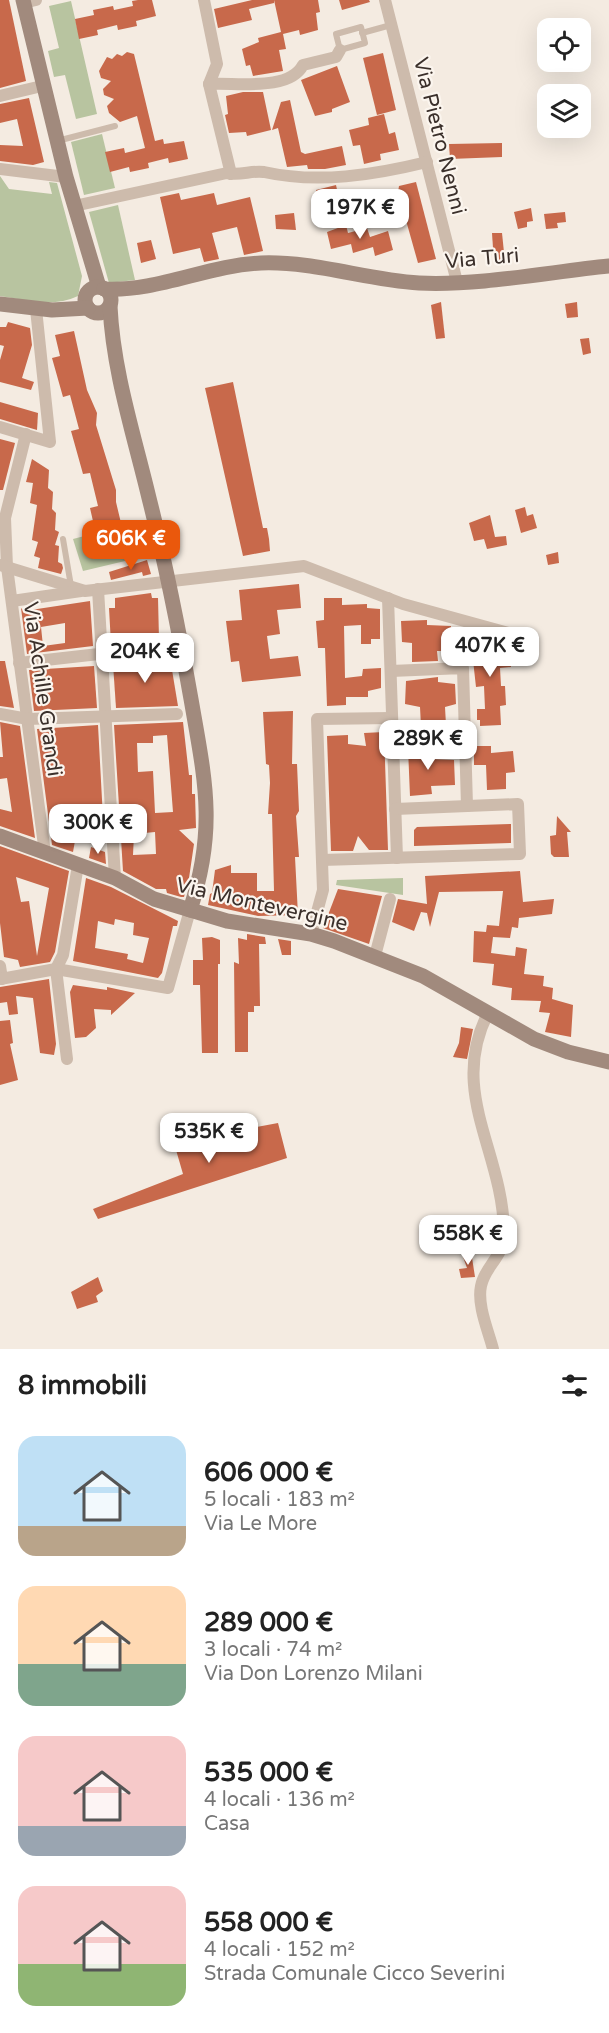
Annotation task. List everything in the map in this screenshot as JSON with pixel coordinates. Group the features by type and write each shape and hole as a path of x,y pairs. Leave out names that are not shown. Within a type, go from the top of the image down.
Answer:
{"street":[{"path":"204,0 217,64 209,84 231,174"},
{"name":"Via Pietro Nenni","path":"385,0 457,282"},
{"path":"0,966 1,979 56,969 168,988 204,862 207,804 169,579 119,377 102,295 87,256 42,86 26,1"},
{"path":"209,84 229,82 256,86 291,76 300,71 303,65 336,57 340,50"},
{"path":"0,96 42,86"},
{"path":"74,206 231,174 262,172 274,176 326,177 387,172 428,162"},
{"path":"0,169 66,177"},
{"name":"Via Turi","path":"91,310 101,313 102,295 241,265 260,263 313,266 415,283 457,282 609,266"},
{"path":"102,295 85,301 91,310 119,377"},
{"path":"0,303 36,309 91,310"},
{"path":"0,427 50,442 36,309"},
{"name":"Via Achille Grandi","path":"26,435 5,518 3,566 12,601 45,853"},
{"path":"3,566 85,591"},
{"path":"12,601 169,579 304,566 388,598 519,636"},
{"path":"98,589 115,878"},
{"path":"388,598 397,858"},
{"path":"20,663 161,647"},
{"path":"391,671 463,668 467,806"},
{"path":"0,714 28,719 177,714"},
{"path":"311,934 323,890 317,719 392,718"},
{"path":"393,735 465,732"},
{"path":"322,860 520,854 518,804 395,809"},
{"name":"Via Montevergine","path":"0,836 115,878 154,899 226,921 311,934 375,956 430,980 554,1048 609,1062"},
{"path":"67,1059 56,969 63,955 78,865"},
{"path":"375,956 390,898"},
{"path":"489,1013 478,1033 472,1077 498,1183 503,1214 504,1246 483,1279 480,1293 493,1349"}],"lane":[{"path":"362,33 392,25"},
{"path":"361,27 362,33 365,43 340,50 336,34 361,27"},
{"path":"57,141 115,126"},
{"path":"63,539 71,587"}],"green space":[{"path":"71,1 97,114 76,119 65,75 54,77 48,51 59,48 49,6"},
{"path":"102,134 115,188 84,195 71,142"},
{"path":"0,176 9,189 52,194 49,182 57,183 82,276 78,296 69,300 49,302 0,296"},
{"path":"118,205 135,280 109,283 89,212"},
{"path":"138,522 146,556 83,571 73,539"},
{"path":"403,878 403,895 336,885 337,880"}],"building":[{"path":"0,0 9,0 26,81 0,88"},
{"path":"152,0 156,16 136,21 137,26 118,30 117,25 97,30 98,35 79,39 75,19 94,15 93,10 113,6 114,10 133,6 132,1"},
{"path":"252,0 274,0 274,3 249,9 252,20 218,28 214,9"},
{"path":"274,0 318,0 320,12 316,13 318,30 300,35 299,30 283,34 286,49 279,50 283,71 253,76 250,65 246,66 242,49 259,42 258,38 281,32"},
{"path":"339,0 369,0 370,2 342,10"},
{"path":"127,52 134,54 155,141 163,139 164,144 184,141 188,159 169,163 168,158 148,163 149,168 130,172 129,167 110,172 105,152 124,148 125,153 145,148 137,116 120,122 109,113 107,106 114,99 104,95 103,89 111,81 101,78 99,71 107,57 112,59 117,54 122,56"},
{"path":"383,53 396,110 377,115 363,58"},
{"path":"337,66 350,102 332,109 332,112 315,116 301,80"},
{"path":"243,92 263,92 271,130 247,136 246,132 229,133 225,115 228,114 226,96"},
{"path":"29,98 44,162 33,165 0,161 0,145 23,146 17,119 0,123 0,104"},
{"path":"290,100 301,152 305,154 342,146 346,165 325,169 308,169 307,165 287,167 278,128 272,130 281,102"},
{"path":"384,114 389,134 395,132 399,150 380,154 381,160 364,164 360,145 353,146 349,130 369,125 368,118"},
{"path":"502,143 502,157 450,159 449,144"},
{"path":"416,182 436,259 418,263 398,192 399,186"},
{"path":"336,185 338,194 357,189 360,197 379,191 383,209 364,216 362,207 343,213 340,204 321,210 316,190"},
{"path":"179,193 181,200 214,193 217,205 250,197 263,251 244,255 237,227 212,233 219,259 204,262 200,248 173,254 160,197"},
{"path":"531,208 533,221 527,222 527,227 518,229 514,212"},
{"path":"565,212 566,222 557,223 558,228 546,229 544,214"},
{"path":"294,213 296,230 276,229 275,215"},
{"path":"346,225 348,233 367,228 370,237 388,231 393,250 375,256 373,247 353,253 351,244 331,249 327,232"},
{"path":"492,233 502,233 505,262 494,263"},
{"path":"151,240 156,259 141,263 137,243"},
{"path":"441,302 445,338 436,339 431,305"},
{"path":"577,302 578,317 567,318 565,304"},
{"path":"8,322 30,328 32,345 22,378 34,382 31,390 0,382 0,360 4,346 0,345 0,327 6,327"},
{"path":"74,331 87,390 97,413 96,425 116,490 121,523 95,530 90,508 98,506 90,473 83,474 71,431 79,429 70,395 63,397 52,358 60,356 55,335"},
{"path":"589,338 591,353 583,355 580,339"},
{"path":"233,382 263,528 267,528 270,551 243,556 205,388"},
{"path":"0,402 38,413 37,430 0,419"},
{"path":"0,439 15,443 3,490 0,490"},
{"path":"32,459 49,470 48,488 53,492 52,509 56,513 55,530 59,532 55,545 59,546 58,562 63,568 61,574 38,568 40,558 34,556 38,542 32,540 37,505 30,503 33,483 26,482"},
{"path":"525,507 527,516 533,514 537,528 521,533 515,510"},
{"path":"490,515 495,537 506,536 507,545 487,549 484,539 474,541 469,523"},
{"path":"558,552 559,563 548,565 546,555"},
{"path":"147,560 151,574 143,576 142,572 111,580 109,572"},
{"path":"299,584 301,608 277,610 280,634 267,636 270,659 298,656 301,676 242,682 239,661 231,662 226,621 242,620 239,590"},
{"path":"151,593 152,598 158,598 159,639 111,644 109,608 115,608 115,598"},
{"path":"324,598 342,598 342,605 367,604 367,608 380,609 380,639 371,639 371,644 361,644 361,625 344,626 345,678 362,676 363,669 381,668 381,688 368,691 368,697 346,697 346,705 327,706 325,648 318,648 316,621 324,620"},
{"path":"90,601 93,646 27,654 21,608 24,611","holes":["65,623 65,643 43,646 41,627"]},
{"path":"427,620 427,625 451,626 451,651 437,651 438,661 412,662 412,643 402,642 401,621"},
{"path":"469,639 487,641 487,647 510,646 511,667 500,668 501,686 505,686 506,705 500,706 501,725 480,726 480,720 477,720 477,709 485,709 484,686 476,687 473,660 469,660"},
{"path":"170,658 178,706 116,708 113,664"},
{"path":"0,661 5,661 14,708 0,706"},
{"path":"94,666 97,708 34,711 29,670"},
{"path":"438,677 438,682 455,684 456,704 445,707 446,725 421,726 420,707 405,704 406,681"},
{"path":"293,711 292,764 297,764 299,811 296,816 299,857 295,857 298,915 258,916 208,905 215,870 231,865 231,873 257,873 257,891 274,891 272,814 268,814 269,765 266,764 263,712"},
{"path":"0,722 20,726 35,838 0,826 0,809 12,812 7,778 0,779 0,757 3,757"},
{"path":"183,722 189,775 192,775 192,794 195,794 196,828 179,830 194,844 184,897 167,893 166,889 156,889 123,871 114,725","holes":["167,735 173,812 155,813 153,771 138,772 137,743 153,743 153,736","155,832 156,854 133,855 134,834"]},
{"path":"98,725 104,837 92,839 94,827 78,824 73,852 52,845 37,729"},
{"path":"384,732 388,850 369,850 358,836 353,851 331,851 327,736 348,735 348,744 366,746 364,733"},
{"path":"429,745 431,759 454,760 455,785 431,786 432,794 410,796 408,748"},
{"path":"474,746 491,746 491,753 513,751 515,772 506,773 506,789 487,790 486,765 474,765"},
{"path":"557,816 571,832 567,832 569,857 554,857 551,854 550,836 556,835"},
{"path":"511,824 511,843 414,846 414,830 417,827"},
{"path":"0,846 69,871 55,952 50,962 20,967 18,960 4,957 0,923","holes":["16,877 49,888 37,956 29,901 21,902"]},
{"path":"91,847 105,852 106,864 89,858"},
{"path":"520,871 523,902 554,899 552,914 519,918 518,928 512,927 510,938 493,937 491,953 515,956 516,947 527,949 524,974 544,976 543,986 553,988 552,999 573,1005 571,1037 545,1032 550,1013 539,1012 541,1001 511,1000 512,988 492,985 494,964 473,962 474,931 486,932 487,925 499,926 503,891 439,892 430,927 427,913 421,912 414,931 392,922 398,899 427,904 425,876"},
{"path":"86,878 111,887 178,921 177,926 173,926 162,973 158,978 73,961","holes":["115,919 134,923 133,935 149,938 143,963 127,959 128,954 95,948 98,921 114,925"]},
{"path":"338,889 382,896 369,944 323,928"},
{"path":"247,934 265,937 266,944 259,944 260,1006 254,1006 254,1012 248,1012 248,1052 235,1052 234,962 239,964 238,938 247,940"},
{"path":"212,937 220,940 218,1053 202,1053 200,985 193,985 193,960 203,960 202,938"},
{"path":"278,939 291,941 291,955 282,955"},
{"path":"49,979 56,1044 54,1055 40,1053 33,998 16,996 18,1014 9,1015 7,1002 0,1003 0,987"},
{"path":"73,985 107,990 107,987 135,993 111,1015 111,1010 94,1009 96,1028 86,1037 75,1038 70,992"},
{"path":"10,1020 13,1043 10,1044 18,1080 0,1085 0,1021"},
{"path":"461,1027 473,1029 467,1059 453,1057 459,1043"},
{"path":"278,1123 287,1158 98,1219 93,1209 183,1174 174,1143"},
{"path":"471,1251 475,1277 461,1278 459,1269 467,1268 462,1254"},
{"path":"98,1277 103,1291 96,1296 98,1302 77,1309 71,1292"}]}
